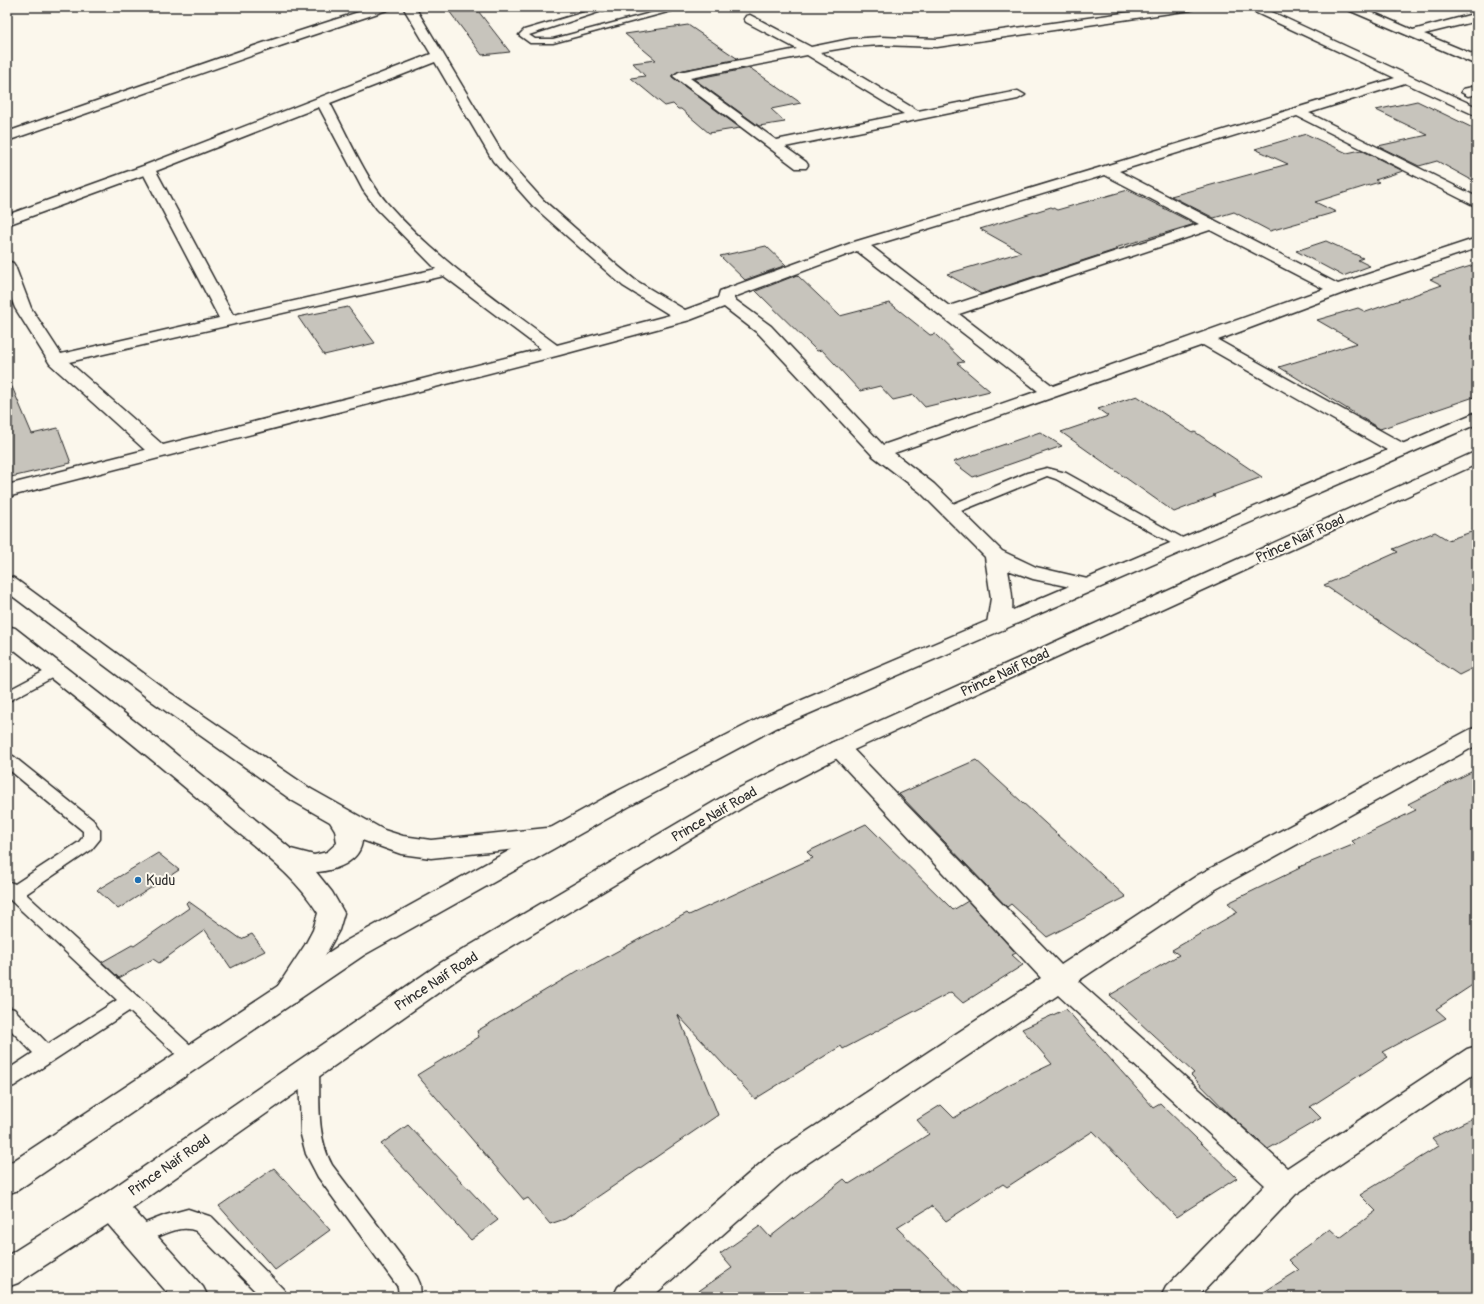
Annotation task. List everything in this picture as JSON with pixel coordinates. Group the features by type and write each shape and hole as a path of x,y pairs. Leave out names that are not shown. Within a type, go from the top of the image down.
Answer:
{"street":[{"path":"180,63 346,7"},
{"path":"7,137 386,7"},
{"path":"409,7 500,161 519,183 538,203 623,279 652,298 684,316"},
{"path":"801,165 679,76 850,43 881,41 937,43 1191,7"},
{"path":"1252,7 1477,112"},
{"path":"1280,7 1316,23"},
{"path":"1350,7 1477,61"},
{"path":"1414,33 1477,17"},
{"path":"750,19 810,51 916,116"},
{"path":"7,220 148,169 438,56"},
{"path":"726,301 726,294 859,245 1406,79"},
{"path":"1453,86 1474,93"},
{"path":"773,145 1018,95"},
{"path":"323,101 368,187 382,206 447,271 554,351"},
{"path":"1298,112 1477,203"},
{"path":"148,169 228,320"},
{"path":"1106,170 1213,224 1337,290"},
{"path":"946,312 1213,224"},
{"path":"880,452 1204,339 1337,290 1477,243"},
{"path":"859,245 1050,392"},
{"path":"7,266 24,308 56,360 160,453"},
{"path":"56,360 447,271"},
{"path":"7,491 554,351 684,316 726,301"},
{"path":"726,301 765,330 880,452 927,488 995,555 1005,562 1041,575 1089,585"},
{"path":"1204,339 1401,450"},
{"path":"7,1181 355,948 619,801 768,724 1477,417"},
{"name":"Prince Naif Road","path":"7,1273 111,1206 452,969 738,799 839,748 1477,457"},
{"path":"995,555 1002,598 998,624"},
{"path":"7,582 161,698 302,795 375,836 401,844 431,849 557,836"},
{"path":"11,641 56,670 210,795 280,855 323,898 330,912 326,930 286,995"},
{"path":"629,1297 779,1166 1207,882 1477,736"},
{"path":"839,748 1059,980 1285,1185"},
{"path":"280,855 308,863 326,862 341,855 349,846 349,834 339,816"},
{"path":"1177,1297 1285,1185 1477,1057"},
{"path":"111,1206 192,1297"}],"lane":[{"path":"610,7 526,32 523,35 533,41 553,41 682,7"},
{"path":"951,510 1032,476 1047,472 1061,476 1183,544"},
{"path":"7,697 56,670"},
{"path":"7,760 87,824 92,830 91,839 85,846 10,890 192,1058"},
{"path":"7,1080 131,1001"},
{"path":"7,1014 46,1054"},
{"path":"309,1068 311,1135 316,1154 325,1171 409,1284 410,1297"},
{"path":"138,1236 166,1224 188,1218 204,1224 276,1297"}],"building":[{"path":"446,7 475,7 510,52 482,55"},
{"path":"688,25 738,59 679,71 672,75 672,77 740,128 709,133 681,109 678,109 673,104 665,106 631,78 645,76 633,63 656,60 625,34"},
{"path":"750,68 801,103 771,109 785,122 759,126 694,79"},
{"path":"1417,101 1477,130 1477,183 1437,161 1419,166 1378,146 1428,135 1376,110"},
{"path":"1306,134 1347,153 1361,150 1403,171 1375,180 1379,182 1315,202 1336,212 1270,231 1234,212 1214,218 1171,196 1288,164 1255,149"},
{"path":"1128,190 1195,224 1115,248 1118,249 981,294 947,274 1021,252 980,229 1051,207 1057,210"},
{"path":"1326,241 1363,258 1358,260 1370,266 1343,276 1296,251"},
{"path":"766,246 786,265 745,280 720,256"},
{"path":"1477,264 1477,396 1380,429 1279,367 1357,343 1317,320 1358,308 1366,312 1442,285 1430,279"},
{"path":"797,275 840,316 890,303 930,335 935,334 964,362 957,363 990,391 925,407 914,395 893,400 880,386 860,391 822,350 817,351 756,291"},
{"path":"348,307 375,343 324,355 298,317"},
{"path":"7,375 32,434 58,428 71,463 7,478"},
{"path":"1137,396 1193,433 1195,432 1262,477 1213,495 1215,496 1174,512 1061,432 1108,416 1098,409"},
{"path":"1040,432 1062,446 973,477 953,462"},
{"path":"1477,530 1477,666 1459,675 1324,585 1398,552 1393,549 1435,532 1448,540"},
{"path":"976,760 1126,897 1047,937 1011,904 1007,907 899,794"},
{"path":"1477,769 1477,982 1436,1009 1446,1018 1382,1052 1388,1057 1310,1107 1321,1118 1268,1149 1234,1119 1191,1075 1194,1073 1110,995 1179,955 1172,950 1238,912 1228,903 1300,868 1299,867 1355,844 1352,841 1416,810 1408,804"},
{"path":"866,824 953,910 968,901 1016,953 1012,955 1023,965 963,1003 951,992 843,1049 841,1046 755,1099 678,1015 718,1115 565,1219 550,1224 528,1198 524,1200 417,1075 479,1037 477,1031 581,969 583,970 687,913 689,915 813,858 807,852"},
{"name":"Kudu","path":"158,853 179,870 118,909 97,890"},
{"path":"188,901 241,939 252,934 265,951 231,968 205,930 159,963 153,959 119,978 102,962 132,945 134,946 189,908 186,903"},
{"path":"1066,1009 1153,1107 1160,1103 1237,1178 1176,1217 1093,1131 1007,1187 1003,1184 946,1221 932,1206 897,1228 968,1297 690,1297 732,1268 720,1254 760,1226 770,1237 844,1179 849,1184 929,1134 917,1120 941,1105 954,1118 1008,1085 1052,1064 1022,1029"},
{"path":"1477,1116 1477,1297 1256,1297 1299,1270 1289,1260 1330,1229 1340,1238 1376,1211 1360,1195 1439,1146 1432,1138"},
{"path":"408,1125 498,1220 471,1240 381,1144"},
{"path":"274,1168 330,1230 275,1270 219,1206"}],"place":[{"name":"Kudu","path":"138,880"}]}
